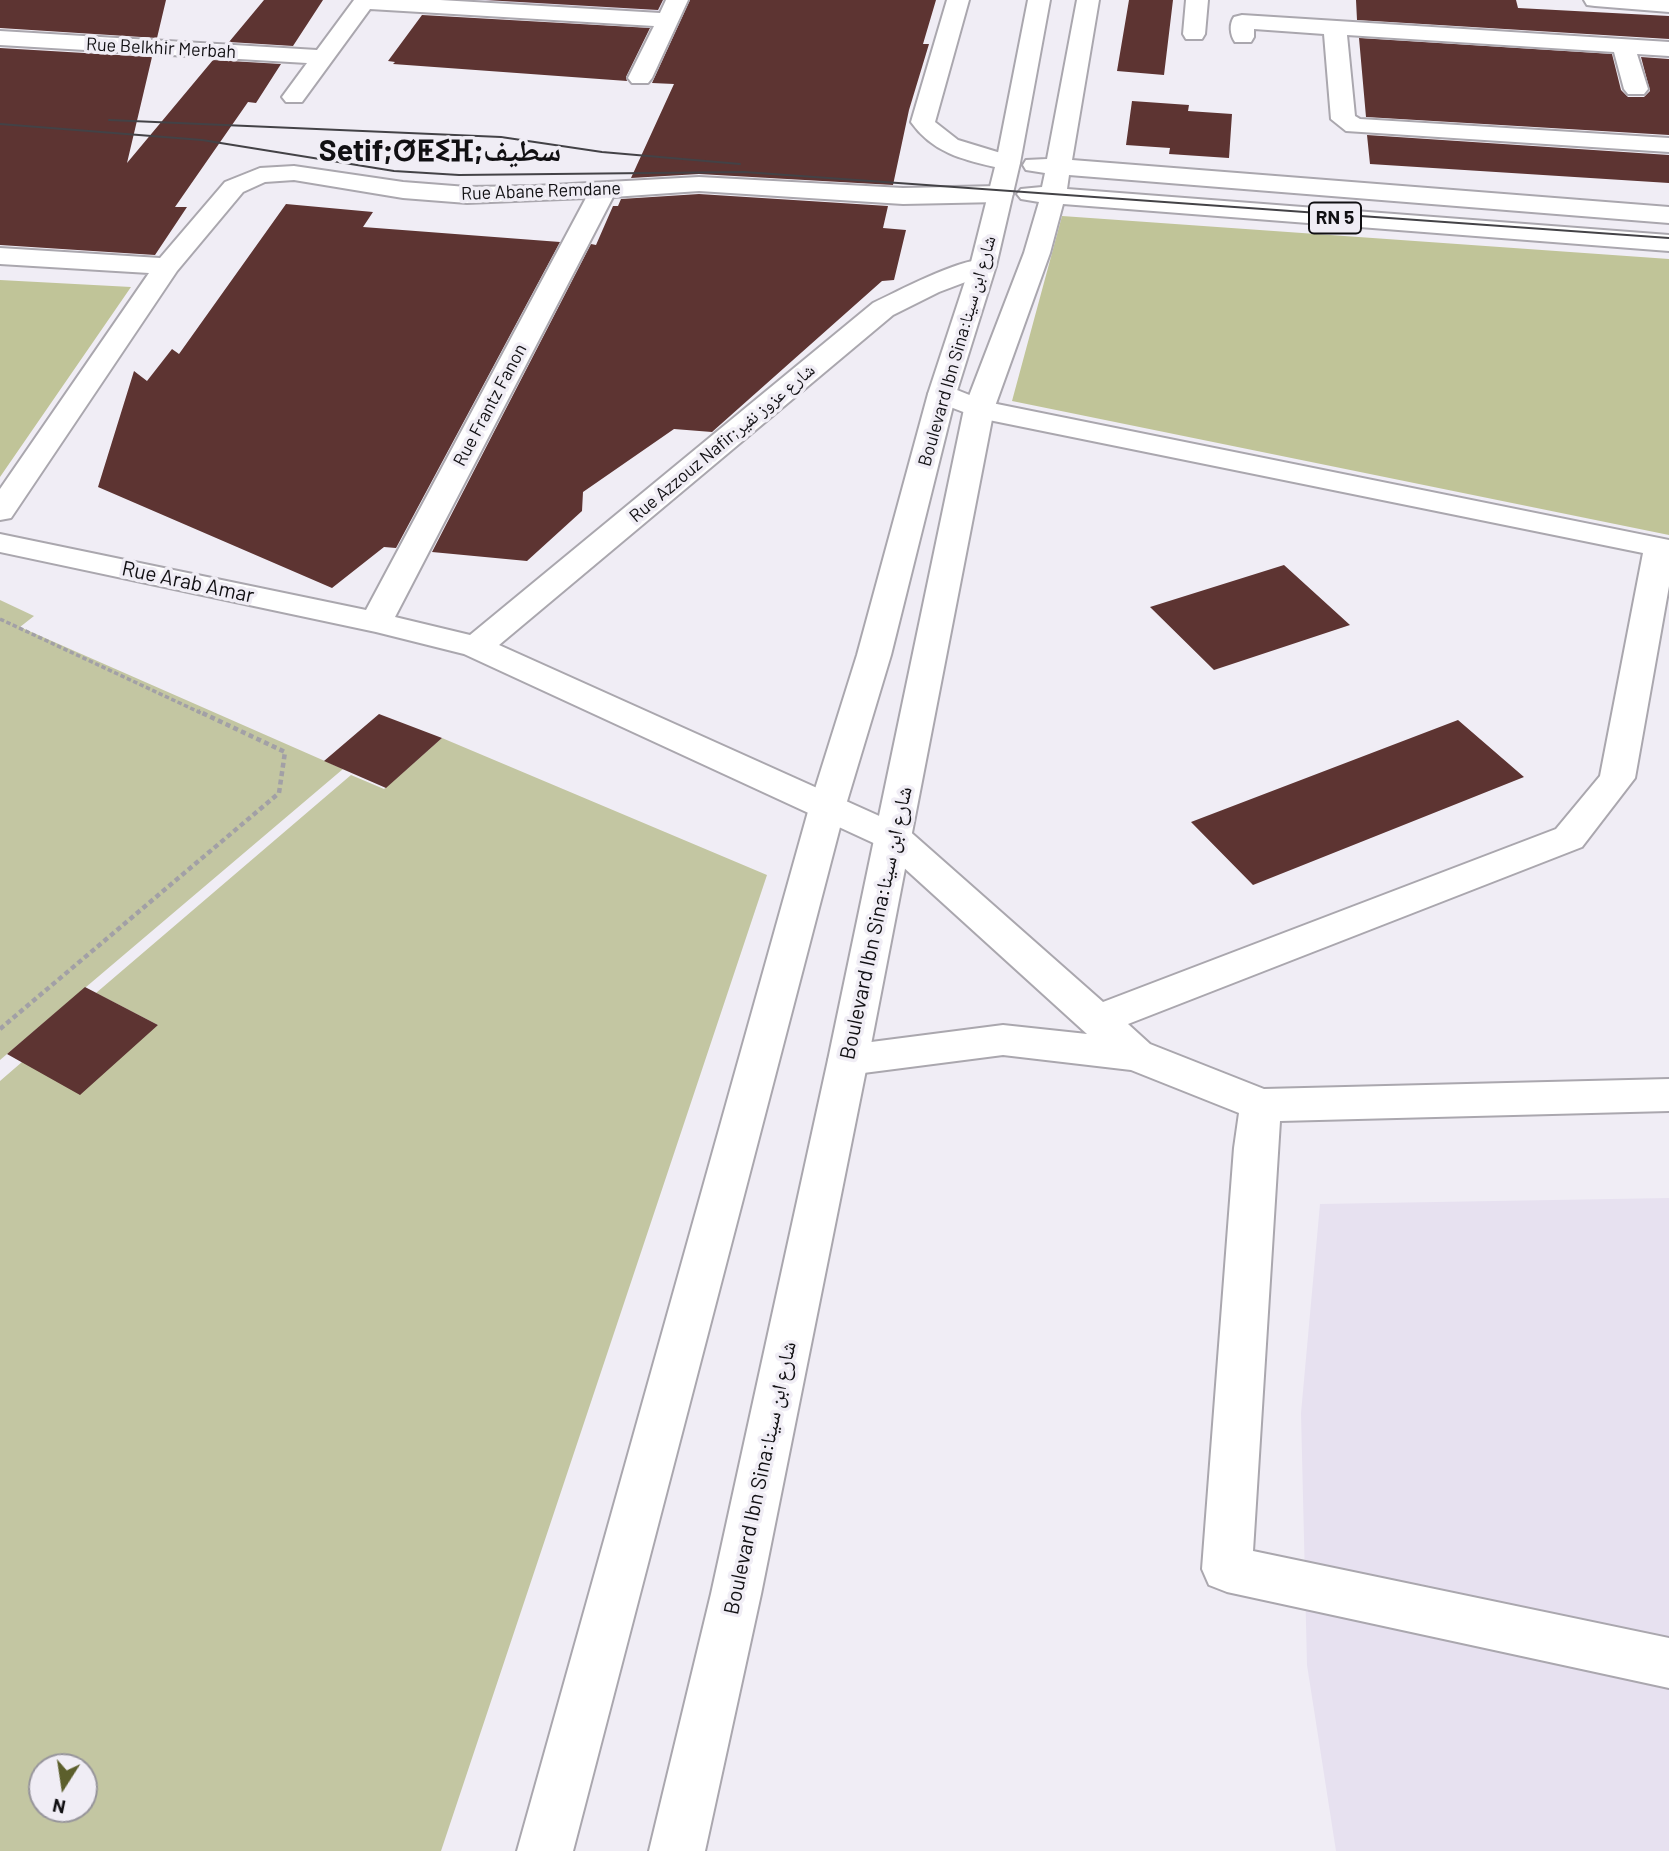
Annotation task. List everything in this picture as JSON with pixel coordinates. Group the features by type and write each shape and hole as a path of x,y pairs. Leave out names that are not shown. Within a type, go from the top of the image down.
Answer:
{"street":[{"path":"958,0 923,122 938,140 955,148 1008,163"},
{"name":"Boulevard Ibn Sina:شارع ابن سينا","path":"545,1851 832,794 874,655 942,394 984,266 1008,163 1039,0"},
{"name":"Boulevard Ibn Sina:شارع ابن سينا","path":"677,1851 736,1594 848,1060 979,409 1037,253 1057,181 1088,0"},
{"path":"1194,34 1197,0"},
{"path":"1229,0 1229,12 1242,29 1335,29 1669,49"},
{"path":"1595,0 1669,5"},
{"path":"294,97 364,1 672,10 640,78"},
{"path":"1335,29 1331,98 1343,119 1354,126 1669,145"},
{"name":"Rue Belkhir Merbah","path":"0,38 322,57"},
{"path":"1624,47 1636,89"},
{"name":"RN 5","path":"1008,163 1057,181 1669,243"},
{"name":"Rue Abane Remdane","path":"0,511 167,267 234,187 260,175 294,173 403,190 467,195 741,185 903,196 1000,194"},
{"name":"RN 5","path":"1000,194 1057,181 1669,215"},
{"name":"Rue Frantz Fanon","path":"376,622 604,189"},
{"path":"0,256 167,267"},
{"name":"Rue Azzouz Nafir;شارع عزوز نفير","path":"476,646 883,309 930,286 984,266"},
{"path":"942,394 979,409 1664,548 1617,778 1569,838 1097,1020"},
{"name":"Rue Arab Amar","path":"0,543 376,622 476,646 832,794 893,837 1136,1055"},
{"path":"848,1060 1003,1040 1136,1055 1261,1105 1669,1095"},
{"path":"1261,1105 1255,1148 1227,1569 1669,1663"}],"path":[{"path":"0,619 285,752 279,793 0,1029"}],"shaded area":[{"path":"433,0 666,0 659,13"},
{"path":"1669,1198 1669,1851 1336,1851 1307,1665 1301,1413 1320,1204"}],"green space":[{"path":"1062,216 1669,259 1669,535 1012,401"},
{"path":"0,280 131,287 0,477"},
{"path":"0,600 34,616 20,627 343,769 0,1060"},
{"path":"442,738 767,875 441,1851 0,1851 0,1081 22,1062 158,1025 96,993 351,775 384,789"}],"building":[{"path":"0,0 166,0 157,38 0,28"},
{"path":"264,0 323,0 293,46 229,42"},
{"path":"485,0 663,0 658,10"},
{"path":"690,0 936,0 923,44 929,44 909,110 893,185 699,174 631,178 674,84 652,83"},
{"path":"1129,0 1173,0 1164,75 1117,71"},
{"path":"1356,0 1516,0 1518,8 1669,16 1669,39 1357,20"},
{"path":"422,15 650,28 626,77 627,81 393,64 395,62 388,61"},
{"path":"1359,38 1612,54 1621,90 1628,97 1644,97 1650,91 1641,57 1669,59 1669,135 1366,117"},
{"path":"0,48 152,57 127,163 213,60 281,64 256,103 248,102 175,207 187,207 155,255 0,245"},
{"path":"1132,101 1189,105 1188,111 1232,114 1229,158 1169,154 1170,148 1126,145"},
{"path":"1367,135 1669,155 1669,183 1370,164"},
{"path":"699,194 888,206 883,228 906,230 894,280 882,281 712,432 674,429 583,492 582,511 527,561 432,552 591,244 596,245 613,206 618,206 621,199"},
{"path":"286,204 373,212 363,227 560,242 396,548 384,547 332,588 98,487 134,371 147,381 172,349 179,354"},
{"path":"1284,565 1350,625 1214,670 1150,607"},
{"path":"379,714 442,738 386,788 324,761"},
{"path":"1458,720 1524,777 1253,885 1191,822"},
{"path":"85,987 158,1025 80,1095 7,1054"}],"tram line":[{"path":"109,120 501,137 602,152 740,164"},
{"path":"0,124 202,140 394,171 459,175 744,172 1669,238"}],"district":[{"name":"Setif;ⵚⵟⵉⴼ;سطيف","path":"440,151"}]}
